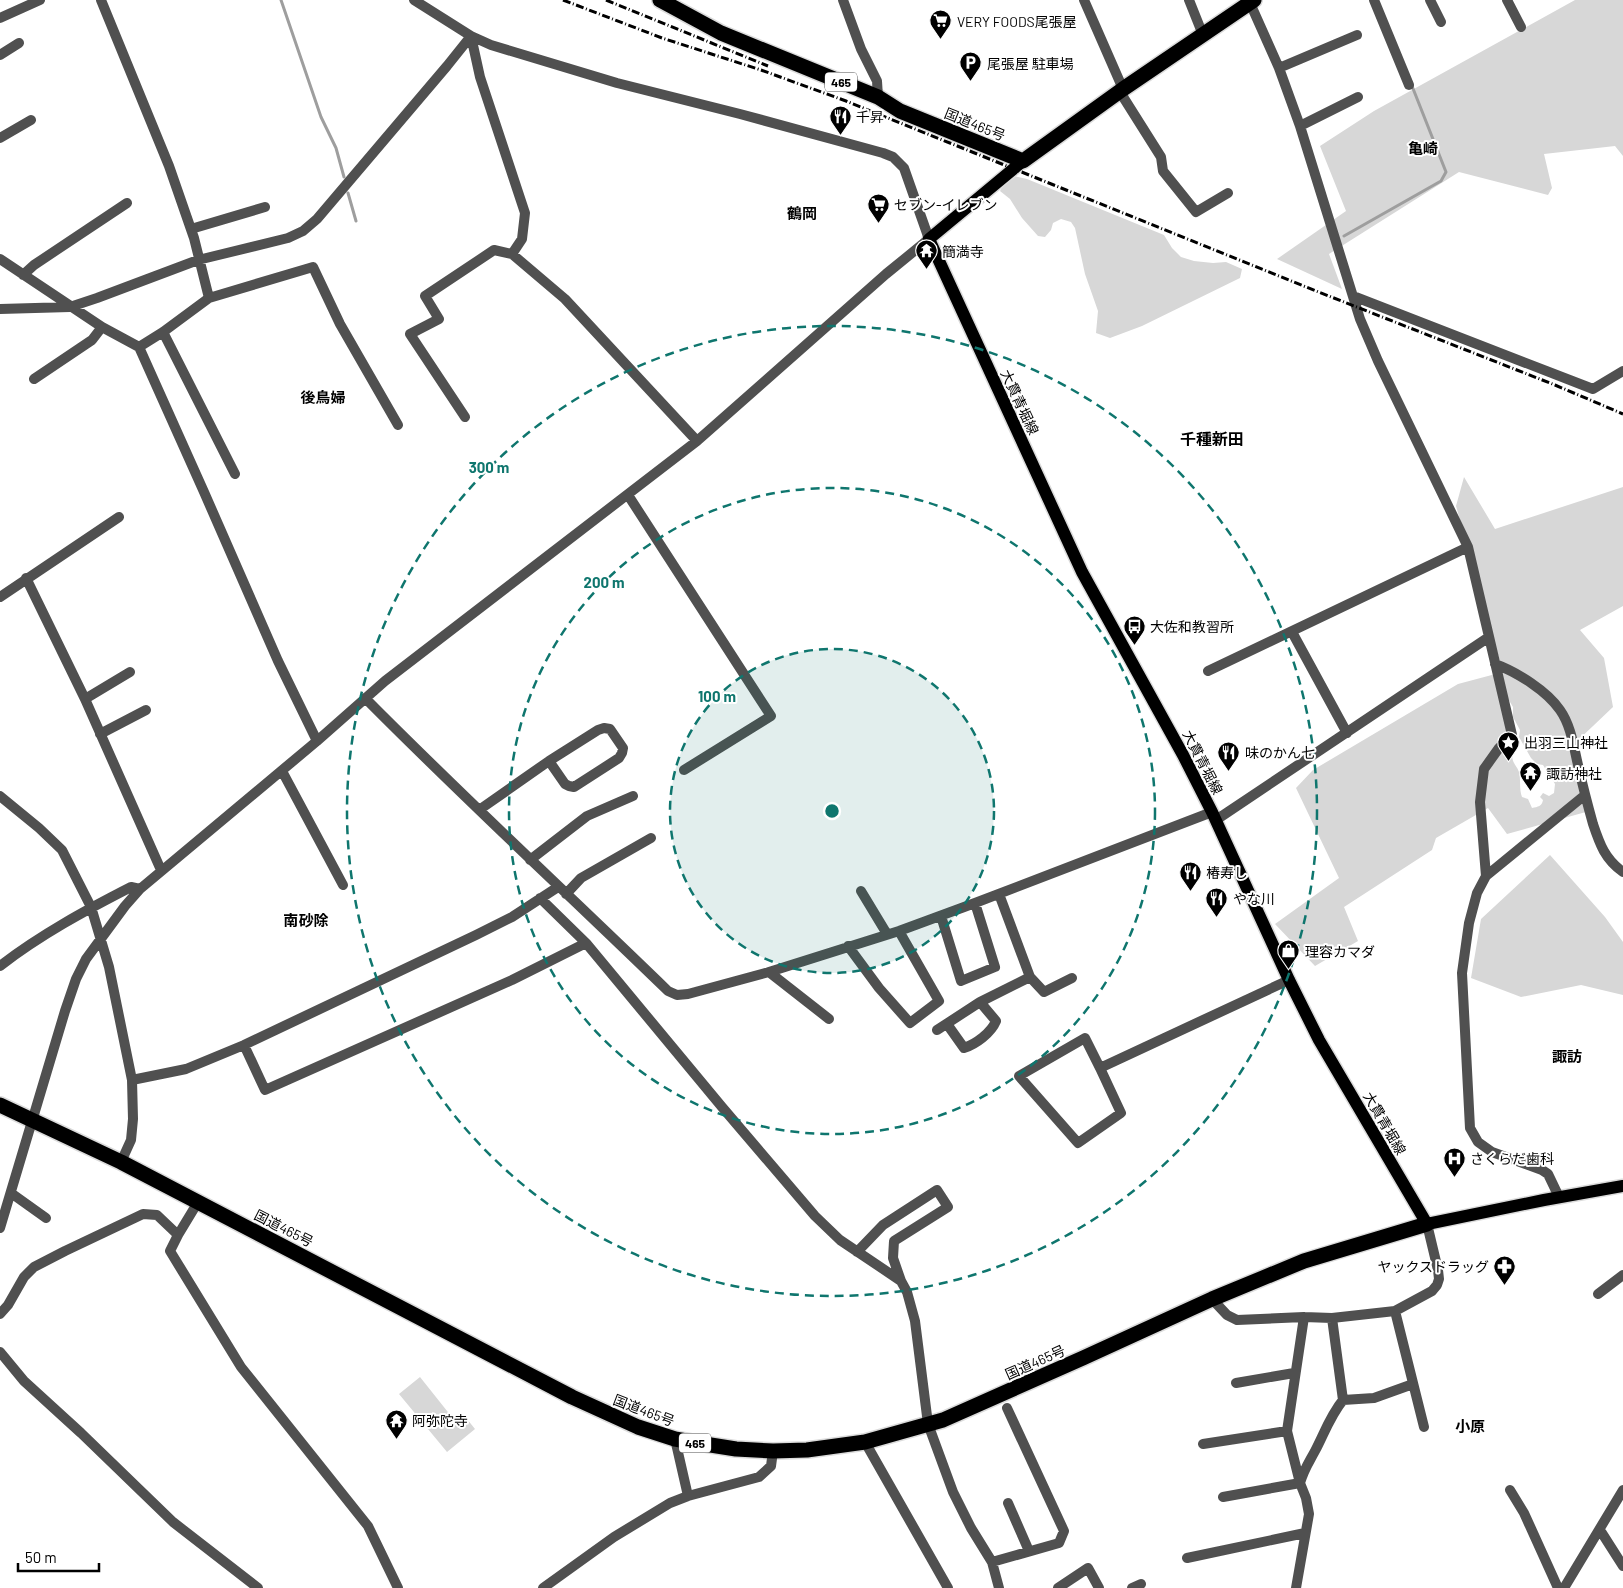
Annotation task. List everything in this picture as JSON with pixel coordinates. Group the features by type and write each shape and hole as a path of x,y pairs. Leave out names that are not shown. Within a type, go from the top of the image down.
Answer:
{"highway":[{"name":"国道465号","path":"660,0 721,33 878,97 900,111 1023,161"},
{"path":"1023,161 1121,90 1252,1"},
{"name":"国道465号","path":"0,1105 121,1162 572,1397 638,1427 675,1439 736,1449 773,1451 816,1449 865,1442 942,1420 1083,1358 1212,1298 1304,1261 1427,1224"}],"main road":[{"path":"929,238 1023,161"},
{"name":"大貫青堀線","path":"929,238 1082,572 1184,755 1319,1040 1427,1224"},
{"path":"1427,1224 1623,1186"}],"street":[{"path":"0,18 40,0"},
{"path":"101,0 169,166 191,229 209,298"},
{"path":"0,1228 65,1010 76,980 86,959 124,906 161,870 318,741 392,675 697,441 929,238 904,168 893,157 740,114 617,83 491,45 470,36 414,0"},
{"path":"843,0 861,49 877,81 878,97"},
{"path":"1084,0 1121,90 1161,157 1163,172 1196,212 1228,193"},
{"path":"1188,0 1203,35"},
{"path":"1374,0 1409,85"},
{"path":"1430,0 1441,22"},
{"path":"1507,0 1521,27"},
{"path":"1252,1 1300,126 1360,319 1378,361 1468,547 1512,735 1499,748 1484,769 1480,802 1486,876"},
{"path":"1279,68 1357,35"},
{"path":"470,36 480,77 525,213 522,239 512,254"},
{"path":"0,309 70,307 198,260 288,238 303,231 317,219 447,66 470,36"},
{"path":"0,55 19,43"},
{"path":"1300,126 1358,96"},
{"path":"0,138 32,120"},
{"path":"23,275 34,265 127,203"},
{"path":"191,229 264,207"},
{"path":"466,417 410,334 439,319 425,296 494,250 512,254 564,299 697,441"},
{"path":"0,259 70,307 138,347 278,661 318,741"},
{"path":"138,347 163,332 209,298 313,267 340,324 398,425"},
{"path":"1354,296 1593,389 1623,371"},
{"path":"34,379 92,340 102,327"},
{"path":"163,332 235,474"},
{"path":"628,495 771,716 684,770"},
{"path":"0,597 119,517"},
{"path":"1208,671 1468,547"},
{"path":"26,578 85,699 161,870"},
{"path":"1292,632 1347,733"},
{"path":"365,698 478,810 668,991 677,994 688,994 770,972 899,931 1214,816 1347,733 1489,637"},
{"path":"1496,664 1507,668 1525,679 1544,693 1560,710 1571,736 1585,795 1603,851 1607,858 1623,872"},
{"path":"85,699 130,672"},
{"path":"100,734 146,710"},
{"path":"478,810 549,761 598,730 610,729 624,748 619,758 574,787 565,784 549,761"},
{"path":"282,771 343,885"},
{"path":"1559,1197 1548,1174 1527,1164 1492,1152 1478,1142 1470,1128 1462,973 1469,923 1477,893 1486,876 1585,795"},
{"path":"0,796 62,850 91,907 109,967 132,1080 133,1119 131,1140 121,1162"},
{"path":"530,860 587,816 633,796"},
{"path":"566,894 581,878 651,838"},
{"path":"0,966 91,907 131,887 140,889"},
{"path":"132,1080 186,1068 244,1045 512,917 558,887"},
{"path":"861,891 886,934"},
{"path":"999,894 1030,977 1044,992 1072,978"},
{"path":"540,898 586,944 815,1216 840,1240 901,1281"},
{"path":"941,916 961,981 996,967 975,904"},
{"path":"848,946 879,988 910,1023 939,1001 899,931"},
{"path":"244,1045 265,1090 512,980 586,944"},
{"path":"770,972 829,1019"},
{"path":"937,1030 980,1002 1030,977"},
{"path":"1100,1068 1289,980"},
{"path":"948,1024 964,1048 973,1045 994,1027 996,1021 980,1002"},
{"path":"1085,1038 1100,1068 1121,1113 1078,1144 1019,1076 1085,1038"},
{"path":"857,1252 883,1225 937,1190 948,1207 894,1241 893,1258 907,1292 915,1321 928,1424 952,1492 992,1562 999,1588"},
{"path":"11,1193 46,1218"},
{"path":"198,1202 170,1251 241,1367 368,1526 398,1588"},
{"path":"0,1314 8,1305 24,1277 34,1267 143,1214 157,1215 178,1235"},
{"path":"1212,1298 1227,1315 1237,1320 1304,1317 1332,1318 1395,1311 1432,1291 1437,1286 1439,1279 1427,1224"},
{"path":"1598,1294 1623,1275"},
{"path":"1395,1311 1424,1427"},
{"path":"1296,1588 1309,1514 1287,1431 1294,1373 1304,1317"},
{"path":"1300,1483 1304,1468 1343,1400 1332,1318"},
{"path":"0,1352 24,1381 173,1522 258,1588"},
{"path":"1236,1383 1294,1373"},
{"path":"1343,1400 1374,1398 1412,1384"},
{"path":"992,1562 1059,1543 1064,1531 1007,1408"},
{"path":"1203,1444 1287,1431"},
{"path":"675,1439 688,1496"},
{"path":"865,1442 944,1587"},
{"path":"543,1588 614,1537 653,1513 688,1496 759,1477 771,1466 773,1451"},
{"path":"1223,1497 1300,1483"},
{"path":"1510,1490 1524,1514 1558,1588"},
{"path":"1564,1588 1623,1490"},
{"path":"1008,1503 1029,1551"},
{"path":"1600,1530 1623,1566"},
{"path":"1187,1558 1306,1533"},
{"path":"1058,1588 1088,1568 1099,1588"}],"shaded area":[{"path":"1575,0 1623,0 1623,156 1615,146 1544,154 1552,188 1548,195 1459,172 1329,254 1342,289 1277,259 1346,211 1320,146 1374,111"},
{"path":"1014,176 1027,179 1164,235 1172,248 1181,257 1194,261 1226,262 1242,269 1240,278 1142,326 1110,338 1096,333 1098,311 1085,274 1075,228 1071,222 1061,219 1053,223 1051,230 1045,237 1038,236 1022,218 1010,199 1000,191 1005,182"},
{"path":"1464,477 1495,529 1623,487 1623,606 1580,630 1604,658 1613,707 1573,745 1593,810 1507,834 1488,808 1436,838 1432,850 1344,907 1358,941 1315,966 1275,924 1339,878 1296,788 1313,770 1458,684 1503,672 1456,506","holes":["1507,697 1513,707 1513,717 1520,730 1519,737 1531,758 1537,764 1543,765 1555,784 1554,793 1549,796 1543,793 1540,797 1543,800 1542,804 1534,808 1532,808 1528,799 1522,797 1519,772 1513,762 1512,753 1507,750 1501,753 1509,730 1501,704 1502,699"]},
{"path":"1550,855 1605,917 1623,942 1623,995 1581,985 1521,997 1471,978 1481,919"},
{"path":"420,1377 459,1426 467,1419 475,1429 447,1452 399,1394"}],"waterway":[{"path":"281,0 321,117 336,148 344,177"},
{"path":"1344,236 1441,181 1446,172 1412,86"},
{"path":"348,193 356,221"}],"railway":[{"path":"563,0 662,38 761,70 846,101 1623,414"},
{"path":"606,0 768,66"}],"place":[{"name":"VERY FOODS尾張屋","path":"941,40"},
{"name":"尾張屋 駐車場","path":"971,82"},
{"name":"千昇","path":"840,135"},
{"name":"セブン-イレブン","path":"878,223"},
{"name":"簡満寺","path":"926,270"},
{"name":"大佐和教習所","path":"1134,645"},
{"name":"出羽三山神社","path":"1508,761"},
{"name":"味のかん七","path":"1229,771"},
{"name":"諏訪神社","path":"1530,792"},
{"name":"椿寿し","path":"1190,891"},
{"name":"やな川","path":"1217,917"},
{"name":"理容カマダ","path":"1289,970"},
{"name":"さくらだ歯科","path":"1454,1177"},
{"name":"ヤックスドラッグ","path":"1505,1285"},
{"name":"阿弥陀寺","path":"396,1439"}],"district":[{"name":"亀崎","path":"1423,148"},
{"name":"鶴岡","path":"802,213"},
{"name":"後鳥婦","path":"323,397"},
{"name":"千種新田","path":"1212,438"},
{"name":"南砂除","path":"306,920"},
{"name":"諏訪","path":"1567,1056"},
{"name":"小原","path":"1470,1426"}]}
